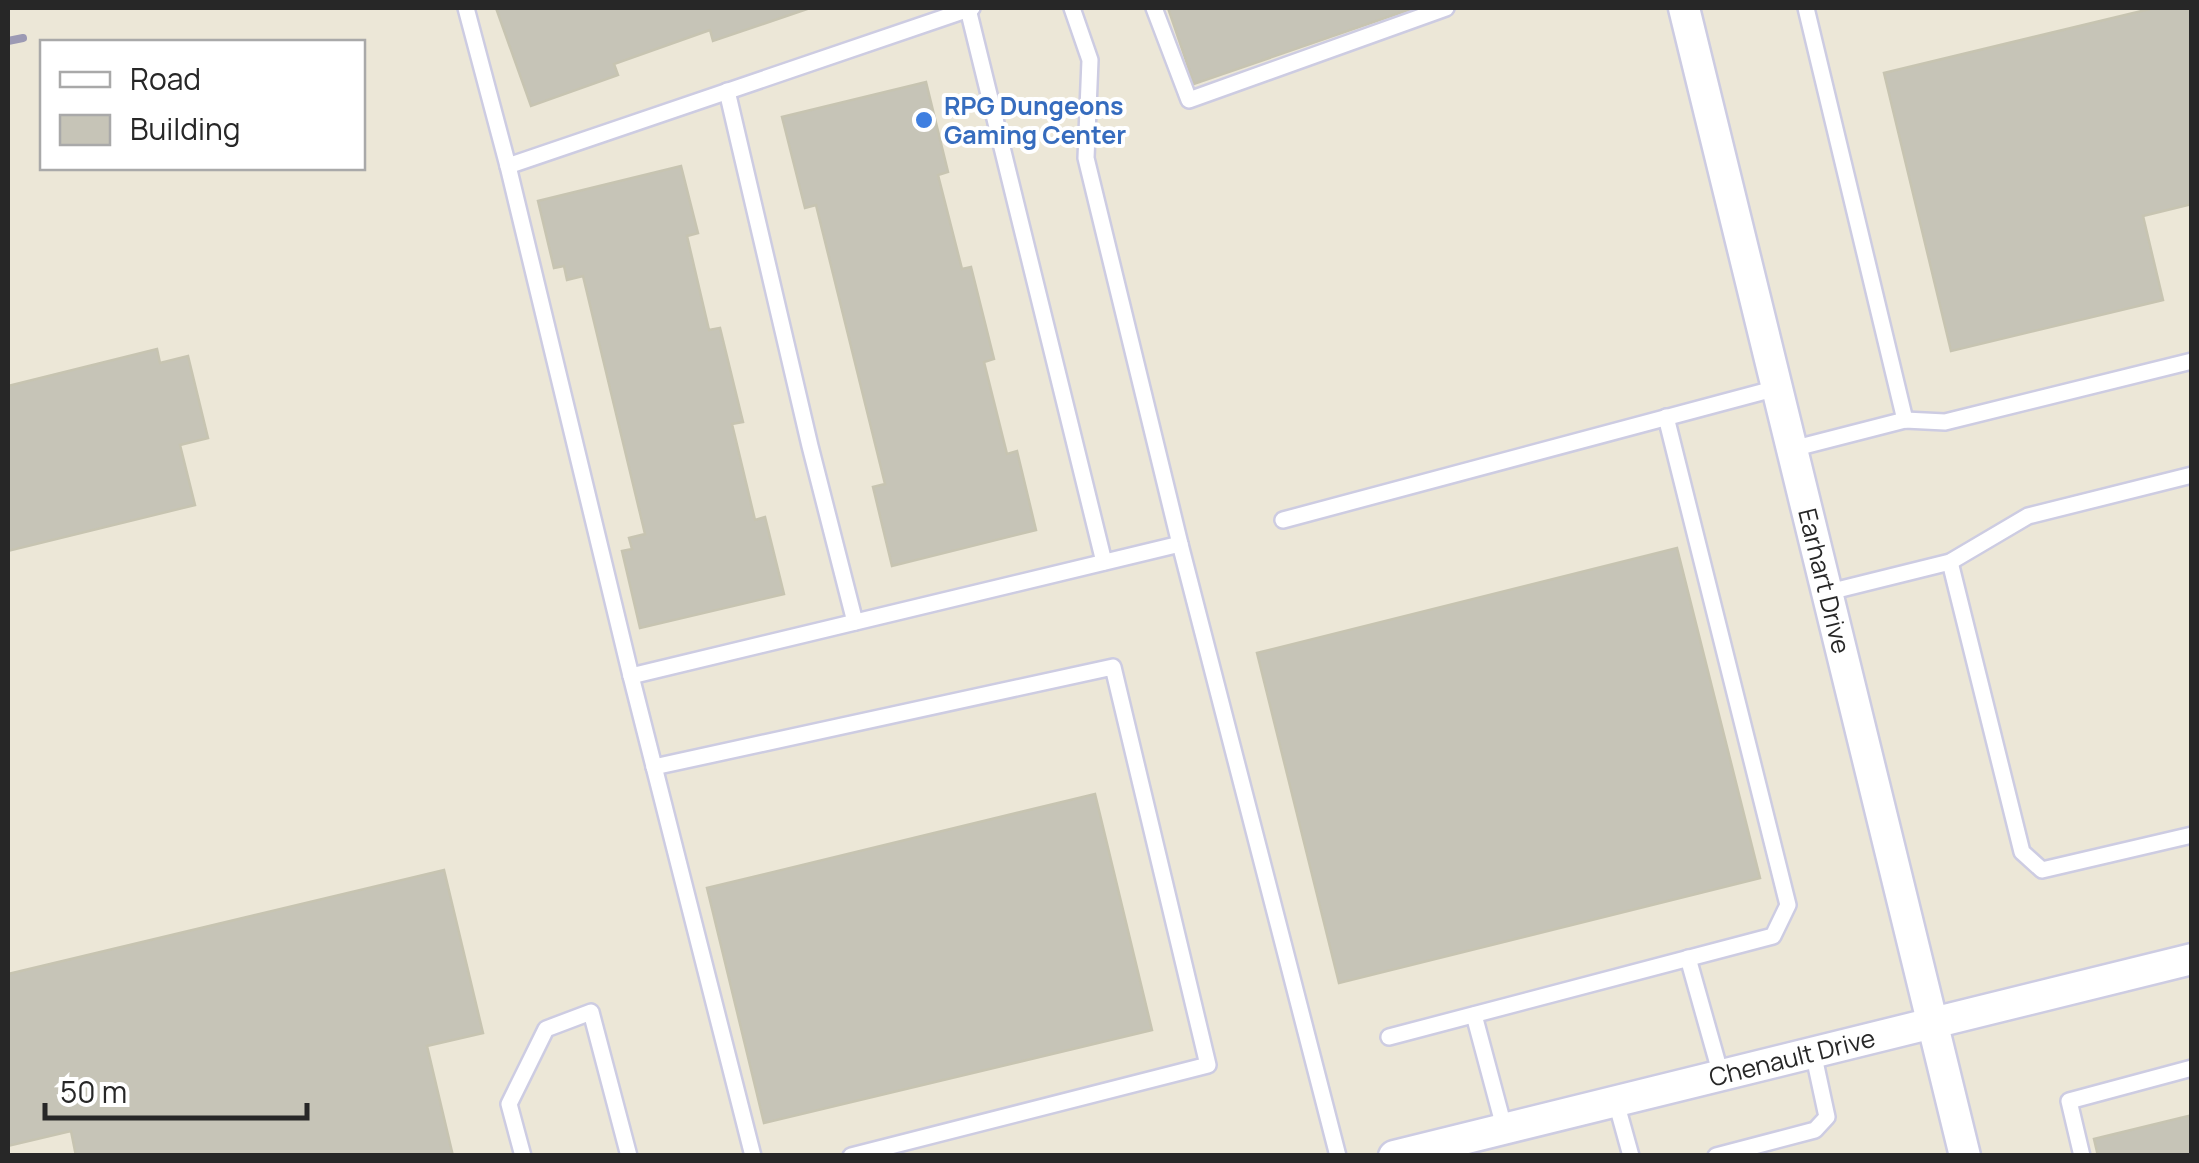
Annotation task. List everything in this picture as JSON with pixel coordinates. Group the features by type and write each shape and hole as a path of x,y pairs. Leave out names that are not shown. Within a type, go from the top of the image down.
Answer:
{"street":[{"name":"Earhart Drive","path":"1684,8 1964,1156"},
{"name":"Chenault Drive","path":"1394,1156 1446,1150 1504,1127 2192,959"}],"lane":[{"path":"466,8 753,1156"},
{"path":"508,166 970,8 1104,562"},
{"path":"1072,8 1090,60 1086,158 1180,544 1338,1156"},
{"path":"1154,8 1190,100 1446,8"},
{"path":"1806,8 1906,420"},
{"path":"726,91 855,622"},
{"path":"1792,449 1906,420 1945,422 2192,360"},
{"path":"1283,520 1776,388"},
{"path":"1389,1037 1773,936 1788,905 1666,417"},
{"path":"1829,592 1950,562 2028,516 2192,475"},
{"path":"631,676 1180,544"},
{"path":"1950,562 2022,852 2042,870 2192,835"},
{"path":"654,767 1113,667 1208,1065 851,1156"},
{"path":"1688,958 1721,1075"},
{"path":"523,1156 510,1104 546,1028 590,1012 629,1156"},
{"path":"1474,1015 1504,1127"},
{"path":"1716,1156 1815,1130 1827,1117 1814,1052"},
{"path":"2082,1156 2068,1100 2192,1068"},
{"path":"1616,1102 1631,1156"}],"building":[{"path":"496,8 810,8 713,41 710,30 614,64 618,75 531,106"},
{"path":"1168,8 1414,8 1194,84"},
{"path":"2154,8 2192,8 2192,204 2143,216 2163,300 1951,351 1884,73"},
{"path":"926,82 948,172 938,175 962,269 971,267 994,359 984,362 1007,454 1017,451 1036,530 892,566 873,487 885,484 816,205 805,208 782,117"},
{"path":"681,166 698,233 687,236 709,330 720,328 743,422 732,424 755,520 765,517 784,594 640,628 622,551 632,549 629,538 645,534 583,276 567,280 564,266 554,268 538,201"},
{"path":"157,349 160,363 188,356 208,438 180,445 195,505 8,551 8,386"},
{"path":"1677,548 1760,878 1339,983 1257,653"},
{"path":"1095,794 1152,1030 764,1123 707,888"},
{"path":"444,870 483,1033 427,1046 453,1156 76,1156 71,1131 8,1146 8,974"},
{"path":"2192,1115 2192,1156 2098,1156 2094,1139"}],"railway":[{"path":"8,41 23,38"}],"place":[{"name":"RPG Dungeons Gaming Center","path":"924,120"}]}
